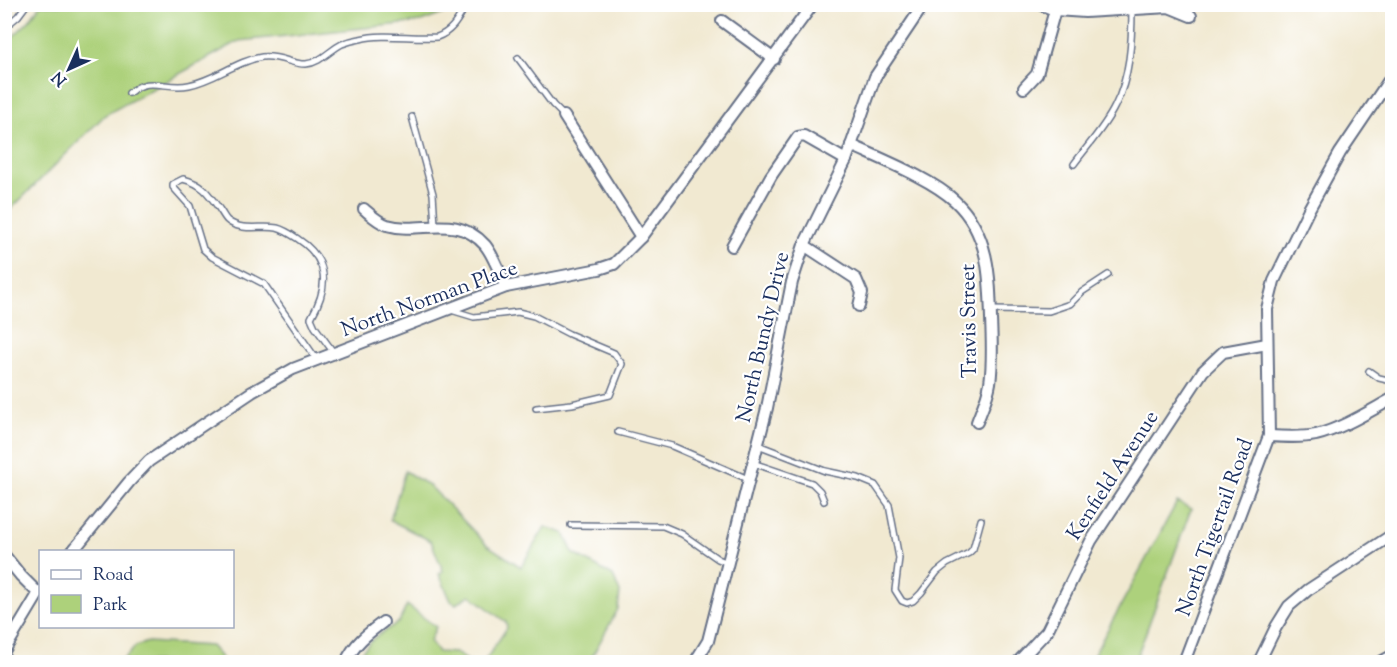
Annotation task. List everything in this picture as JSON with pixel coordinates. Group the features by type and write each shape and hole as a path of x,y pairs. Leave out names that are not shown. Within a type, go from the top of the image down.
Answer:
{"street":[{"name":"North Norman Place","path":"74,550 149,461 252,392 293,369 506,287 614,264 641,237 813,4"},
{"name":"North Bundy Drive","path":"695,663 708,641 757,444 792,282 804,245 846,160 875,77 924,4"},
{"path":"1040,4 1055,10 1084,12 1169,7 1191,16"},
{"path":"1024,88 1037,74 1055,10"},
{"path":"722,21 774,59"},
{"name":"North Tigertail Road","path":"1185,663 1269,436 1266,309 1274,281 1309,209 1340,153 1392,76"},
{"path":"564,116 641,237"},
{"path":"732,246 771,176 798,137 804,136 846,160"},
{"name":"Travis Street","path":"851,145 931,184 954,199 968,214 980,235 990,275 992,358 990,385 978,422"},
{"path":"364,209 375,219 388,225 455,227 473,235 487,247 506,287"},
{"path":"804,245 856,279 862,293 859,306"},
{"name":"Kenfield Avenue","path":"1018,663 1047,631 1091,541 1203,371 1223,352 1267,344"},
{"path":"1269,436 1296,437 1316,434 1346,423 1392,399"},
{"path":"1259,663 1289,606 1308,590 1392,535"},
{"path":"4,555 21,576 39,592 4,651"},
{"path":"346,663 351,652 363,638 383,622"},
{"path":"1381,663 1392,656"}],"lane":[{"path":"4,8 8,4"},
{"path":"4,28 18,16 27,4"},
{"path":"129,93 137,86 148,82 171,86 190,85 261,57 281,57 306,64 317,61 342,45 362,39 437,37 454,26 466,4"},
{"path":"1074,164 1116,105 1129,62 1132,9"},
{"path":"518,58 564,116"},
{"path":"412,117 433,194 435,225"},
{"path":"317,360 264,284 212,257 203,249 190,206 173,187 173,184 183,179 196,182 228,221 240,227 279,229 308,245 315,253 324,276 319,305 311,318 334,353"},
{"path":"991,310 1049,311 1070,304 1082,292 1108,275"},
{"path":"449,309 474,317 518,312 534,316 614,353 622,364 610,395 572,404 536,408"},
{"path":"1368,371 1379,378 1392,381"},
{"path":"618,432 672,446 748,479"},
{"path":"757,444 825,471 858,478 875,485 889,505 899,558 895,590 902,601 907,603 913,601 937,572 947,564 969,554 973,549 981,520"},
{"path":"752,463 812,483 820,491 824,501"},
{"path":"571,525 663,526 682,534 718,559 728,563"}],"green space":[{"path":"40,5 467,5 421,22 239,41 105,115 5,215 5,44 29,21"},
{"path":"405,471 431,487 487,545 521,567 545,527 564,533 573,553 613,576 620,592 618,609 589,662 484,662 507,628 506,622 470,595 456,604 451,601 439,574 443,571 431,541 390,520"},
{"path":"1177,502 1191,509 1135,662 1090,662"},
{"path":"407,605 436,627 430,641 438,652 456,653 470,662 352,662 375,637 399,622"},
{"path":"148,642 211,646 225,662 121,662 136,646"}]}
